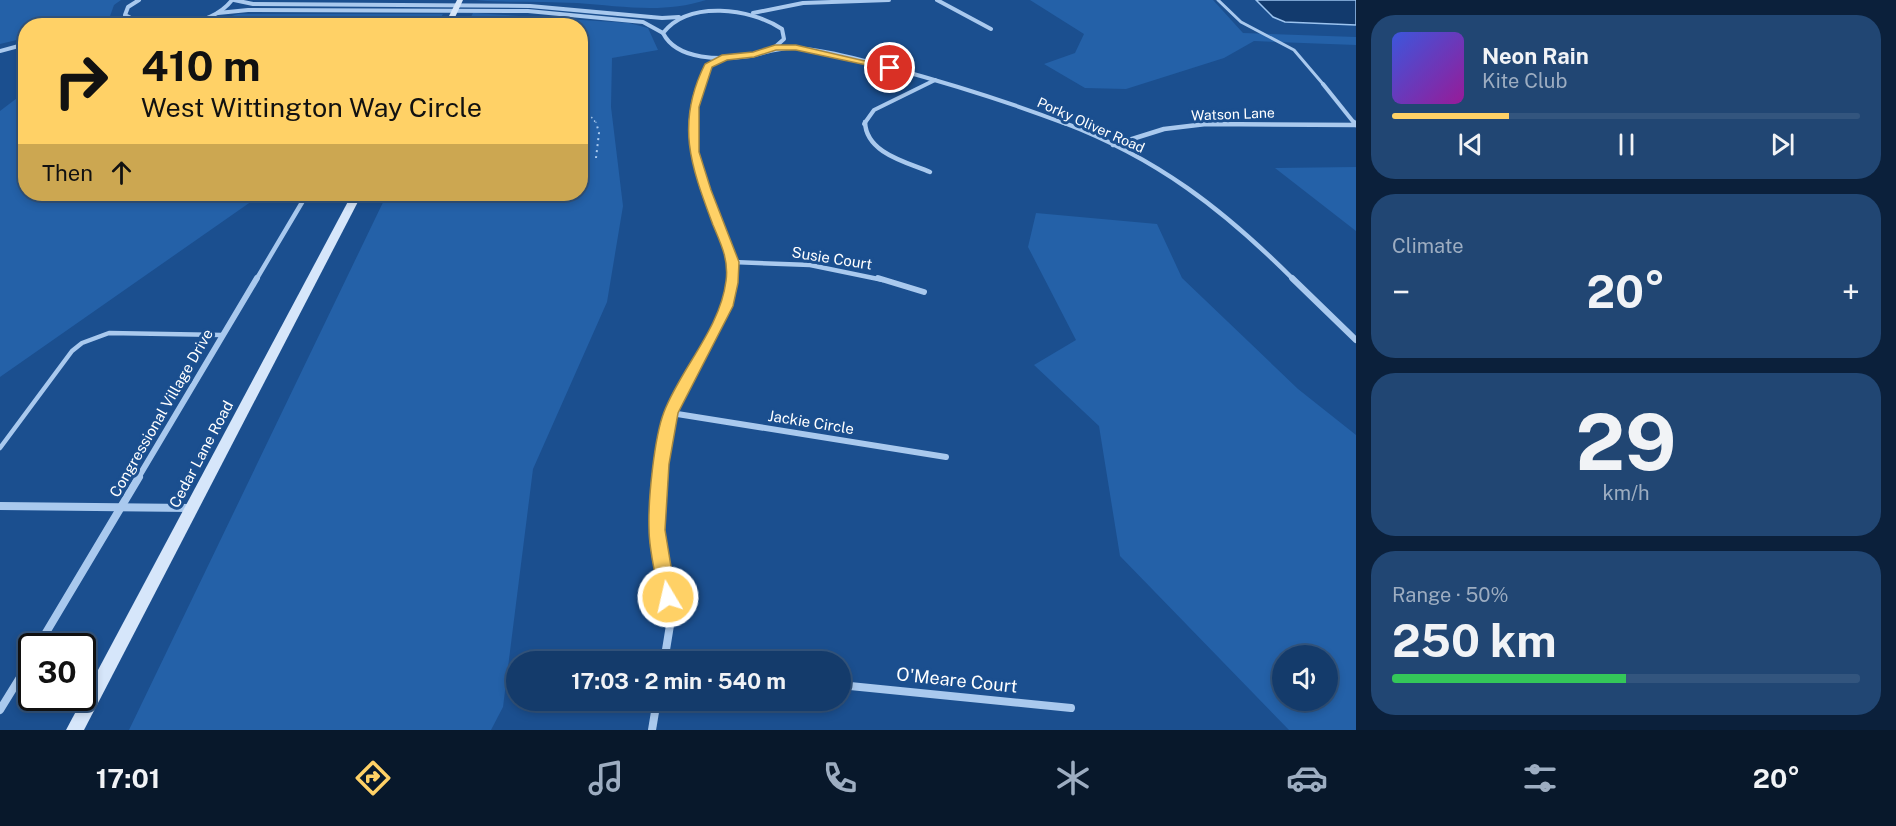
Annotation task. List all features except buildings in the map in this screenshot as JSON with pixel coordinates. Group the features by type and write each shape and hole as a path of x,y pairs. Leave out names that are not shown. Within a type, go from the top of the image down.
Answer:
{"street":[{"path":"128,18 125,10 139,0"},
{"path":"205,18 229,7 233,0 253,4 555,7 662,18 720,12 768,19 773,10"},
{"path":"746,14 803,3 889,0"},
{"path":"937,0 991,29"},
{"path":"219,13 248,10 457,5 621,19 652,25 663,33 665,39 674,47 698,55 725,57 754,55 775,47 784,39"},
{"path":"663,33 670,23 690,15"},
{"name":"Porky Oliver Road","path":"768,19 782,29 784,39 796,48"},
{"path":"0,51 18,46"},
{"name":"Porky Oliver Road","path":"775,47 796,48 862,61 996,97 1113,145 1193,191 1228,216 1356,340"},
{"path":"698,55 708,65"},
{"path":"666,651 671,619 657,530 662,464 671,413 727,306 732,283 734,262 694,152 694,107 708,65 725,57"},
{"path":"930,172 881,151 867,136 864,123 874,110 935,80"},
{"path":"1323,84 1356,124"},
{"name":"Watson Lane","path":"1113,145 1164,129 1206,124 1356,124"},
{"name":"Congressional Village Drive","path":"46,633 303,201"},
{"name":"Cedar Lane Road","path":"75,730 353,201"},
{"name":"Susie Court","path":"734,262 794,263 828,267 878,278 924,292"},
{"name":"Jackie Circle","path":"671,413 946,457"},
{"path":"0,506 190,508"},
{"path":"0,710 18,681"},
{"name":"O'Meare Court","path":"851,686 1071,708"},
{"path":"652,730 655,711"}],"lane":[{"path":"1218,0 1241,22 1294,50 1323,84"},
{"path":"0,448 72,351 82,343 109,333 222,335"}],"path":[{"path":"588,112 598,123 600,132 594,147 596,158"}],"shaded area":[{"path":"0,0 121,0 114,5 109,18 18,18 18,40 0,44"},
{"path":"475,0 706,0 658,8 564,2"},
{"path":"1030,0 1213,0 1243,33 1356,37 1356,45 1254,41 1224,58 1126,89 1085,88 1044,64 1075,53 1084,34"},
{"path":"1256,0 1356,0 1356,25 1285,22 1273,17"},
{"path":"473,13 551,18 470,18"},
{"path":"238,14 443,14 440,18 225,18"},
{"path":"588,20 629,23 648,28 658,50 612,58 611,107 623,206 607,302 533,469 510,651 506,651 503,707 491,730 129,730 384,201 588,201"},
{"path":"18,97 18,201 252,201 0,377 0,111"},
{"path":"1356,167 1356,231 1275,168"},
{"path":"1036,213 1157,224 1182,278 1298,389 1356,435 1356,730 1289,730 1120,556 1099,426 1034,365 1076,340 1028,247"}],"route":[{"path":"668,597 657,530 662,464 671,413 727,306 734,262 694,152 694,107 708,65 725,57 754,55 775,47 796,48 890,68"}]}
